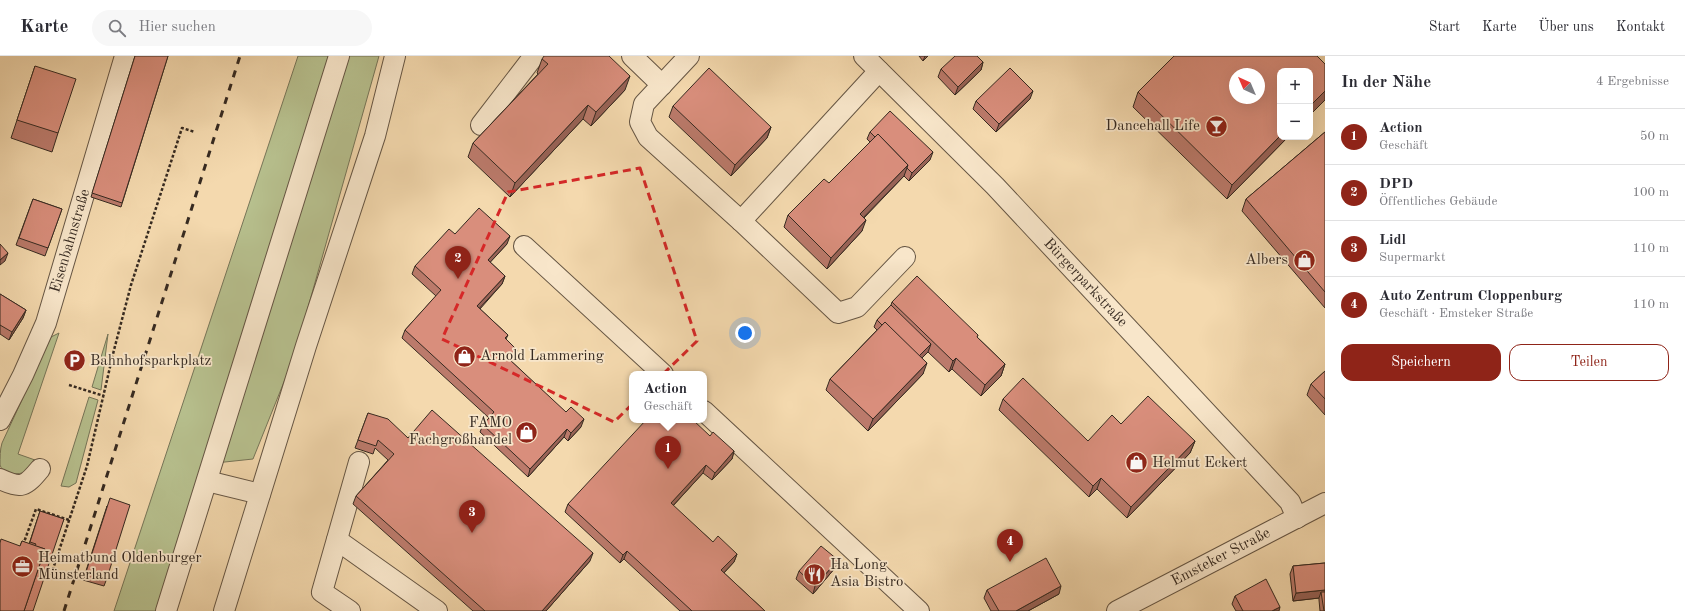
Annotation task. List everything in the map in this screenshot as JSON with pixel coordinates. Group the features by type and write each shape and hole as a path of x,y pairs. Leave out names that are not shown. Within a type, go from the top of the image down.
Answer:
{"street":[{"name":"Eisenbahnstraße","path":"0,420 23,375 46,323 125,56"},
{"path":"166,611 339,56"},
{"path":"224,611 306,346 375,136 395,56"},
{"path":"480,125 534,56"},
{"path":"632,56 662,85"},
{"path":"689,56 644,104 640,122 648,137 741,221 838,313 857,307 905,258"},
{"name":"Bürgerparkstraße","path":"864,56 1001,192 1290,502 1297,518"},
{"path":"741,221 879,71"},
{"path":"524,246 660,371"},
{"path":"707,414 919,611"},
{"path":"350,611 322,592 360,462"},
{"path":"0,479 17,486 23,486 40,469"},
{"path":"207,481 260,494"},
{"name":"Emsteker Straße","path":"1117,611 1325,503"},
{"path":"337,540 437,611"}],"path":[{"path":"51,575 87,466 131,285 182,128 195,132"},
{"path":"69,385 104,396"},
{"path":"22,549 36,509 69,520"},
{"path":"48,559 55,561"}],"highlighted area":[{"path":"640,168 697,341 614,422 442,339 508,192"}],"green space":[{"path":"298,56 379,56 294,357 253,459 206,464 158,611 114,611"},
{"path":"59,333 18,454 35,460 30,468 22,473 16,474 6,472 0,465 0,451 2,443 51,337"},
{"path":"108,334 101,390 92,387"},
{"path":"89,397 98,400 76,483 69,487 61,486"}],"building":[{"path":"135,56 168,56 122,203 92,193"},
{"path":"544,56 609,56 630,76 596,112 588,105 515,183 473,143 548,64 542,59"},
{"path":"955,56 977,56 983,62 958,87 941,69"},
{"name":"Dancehall Life","path":"1174,56 1317,56 1325,64 1325,91 1313,103 1313,68 1277,68 1277,139 1232,185 1138,92"},
{"path":"35,66 76,79 58,133 17,120"},
{"path":"709,68 771,127 735,165 673,106"},
{"path":"1010,68 1033,91 999,124 976,101"},
{"path":"890,111 933,152 912,173 907,168 908,165 878,134 875,137 870,132"},
{"name":"Albers","path":"1325,132 1325,292 1246,199"},
{"path":"878,134 908,165 860,214 866,220 831,258 788,215 824,179 829,183"},
{"path":"33,199 62,209 48,248 19,238"},
{"path":"479,208 510,236 488,260 505,276 477,306 508,335 505,338 517,350 509,359 566,412 571,407 584,419 571,433 567,429 530,469 483,425 494,412 405,330 441,290 415,266 449,229 455,234"},
{"path":"0,244 8,253 0,260"},
{"path":"917,276 978,335 977,337 1005,364 985,385 956,358 953,361 892,302"},
{"path":"0,294 26,310 12,332 0,325"},
{"path":"891,305 931,344 919,356 885,322 882,325 877,320"},
{"path":"885,322 927,363 873,419 830,379"},
{"path":"1325,371 1325,399 1311,384"},
{"path":"1023,378 1088,441 1112,415 1121,424 1148,396 1195,441 1131,507 1101,478 1093,486 1003,399"},
{"path":"432,410 593,553 542,611 485,611 356,496 394,454 378,440 376,446 358,440 368,413 388,419 408,438"},
{"path":"643,423 696,423 710,436 713,432 734,451 715,473 706,465 671,503 713,542 718,536 737,554 721,570 765,611 692,611 627,551 623,555 568,504"},
{"path":"110,498 130,505 107,578 86,572"},
{"path":"40,511 64,519 33,611 24,611 45,549 35,546 36,544 30,542"},
{"path":"1,539 20,546 22,541 45,549 24,611 0,611"},
{"name":"Ha Long Asia Bistro","path":"821,546 838,560 815,586 799,571"},
{"path":"1046,558 1061,586 1016,611 999,611 987,590"},
{"path":"1325,563 1325,590 1296,593 1293,566"},
{"path":"1266,579 1280,607 1272,611 1243,611 1235,596"},
{"path":"1321,592 1325,592 1325,611 1324,611"}],"railway":[{"path":"64,611 240,56"}],"place":[{"name":"Dancehall Life","path":"1216,126"},
{"name":"Albers","path":"1304,260"},
{"name":"DPD","path":"458,279"},
{"name":"Arnold Lammering","path":"465,356"},
{"name":"Bahnhofsparkplatz","path":"75,361"},
{"name":"FAMO Fachgroßhandel","path":"527,432"},
{"name":"Helmut Eckert","path":"1136,463"},
{"name":"Action","path":"668,469"},
{"name":"Lidl","path":"472,533"},
{"name":"Auto Zentrum Cloppenburg","path":"1010,562"},
{"name":"Heimatbund Oldenburger Münsterland","path":"23,567"},
{"name":"Ha Long Asia Bistro","path":"815,574"}]}
